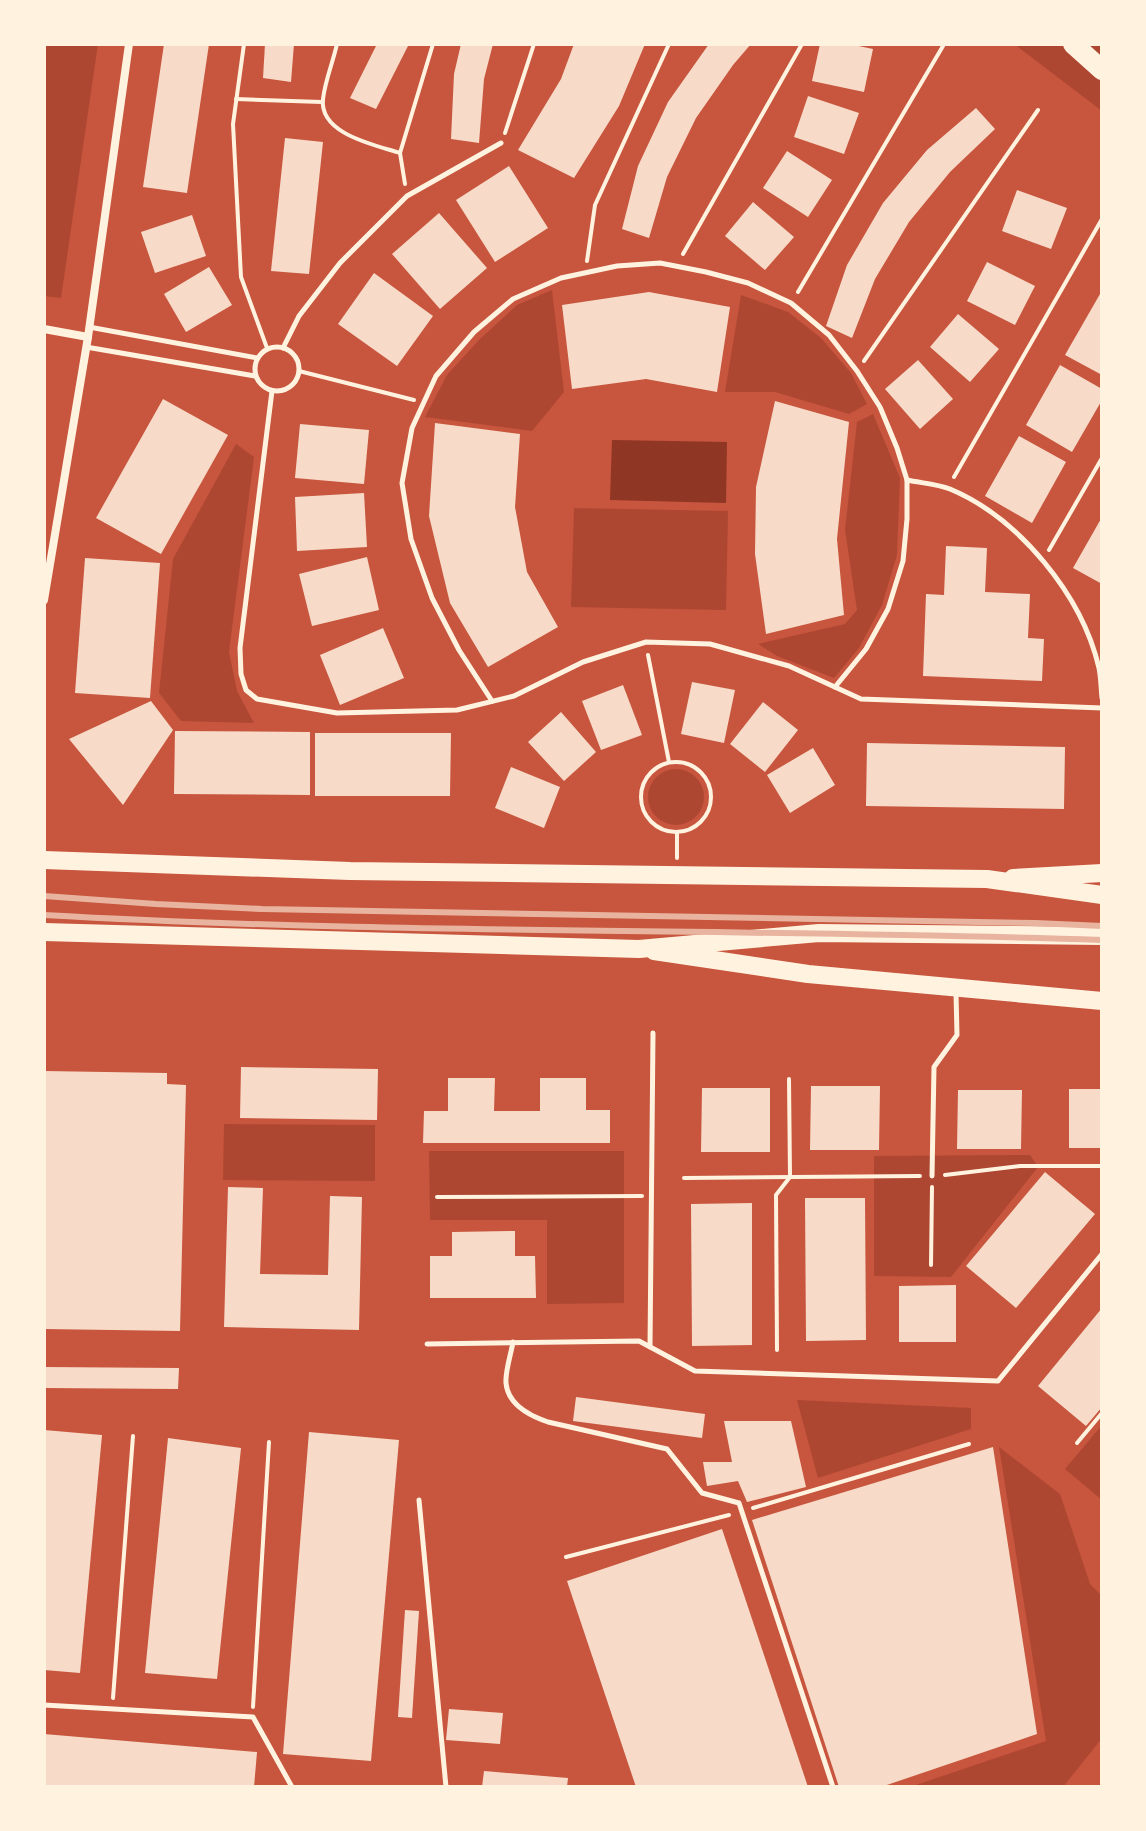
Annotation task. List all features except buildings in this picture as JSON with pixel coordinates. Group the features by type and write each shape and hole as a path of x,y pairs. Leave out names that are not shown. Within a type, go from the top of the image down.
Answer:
{"highway":[{"path":"1073,44 1102,70"}],"main road":[{"path":"44,860 350,871 987,879 1102,873"},
{"path":"987,879 1102,895"},
{"path":"44,932 639,949 819,933 1102,936"},
{"path":"639,949 808,974 1102,1001"}],"street":[{"path":"44,600 87,342 129,44"},
{"path":"44,329 87,342"}],"lane":[{"path":"283,348 299,316 340,263 407,196 501,143"},
{"path":"492,701 459,650 432,598 411,539 402,483 412,428 436,376 474,332 513,299 561,278 617,266 660,263 748,283 791,303 829,335 857,371 880,407 897,448 907,480 903,561 888,609 866,649 835,687"},
{"path":"89,327 257,358"},
{"path":"87,342 255,376"},
{"path":"283,348 295,356 299,371 297,379 286,389 272,391 260,384 255,376 255,365 257,358 267,349 283,348"},
{"path":"272,391 240,648 241,674 246,690 257,699 337,713 457,710 514,696 583,662 646,642 710,644 789,666 861,699 1102,708"},
{"path":"907,480 948,488 979,505 1012,528 1043,561 1070,597 1088,634 1100,670 1102,698"},
{"path":"932,1176 934,1067 957,1035 956,988"},
{"path":"650,1347 653,1033"},
{"path":"427,1344 639,1341 695,1371 998,1381 1102,1254"},
{"path":"513,1342 506,1383 510,1395 531,1416 667,1449 702,1493 739,1503 833,1787"},
{"path":"419,1500 446,1787"},
{"path":"44,1705 253,1717 292,1787"}],"path":[{"path":"244,44 233,124 241,277 267,349"},
{"path":"337,44 322,102 325,113 352,138 400,153"},
{"path":"407,196 400,153 433,44"},
{"path":"501,143 534,44"},
{"path":"585,273 595,205 669,44"},
{"path":"676,267 802,44"},
{"path":"791,303 943,46"},
{"path":"236,99 322,102"},
{"path":"857,371 1038,110"},
{"path":"948,488 1102,219"},
{"path":"299,371 424,402"},
{"path":"1043,561 1102,458"},
{"path":"646,642 669,762"},
{"path":"669,762 692,765 708,782 711,793 706,816 688,830 665,831 647,818 642,808 642,784 657,766 669,762"},
{"path":"777,1350 776,1195 790,1177 789,1079"},
{"path":"684,1178 932,1176 1020,1166 1102,1166"},
{"path":"931,1265 932,1176"},
{"path":"437,1197 652,1196"},
{"path":"1077,1443 1102,1413"},
{"path":"112,1709 133,1436"},
{"path":"253,1717 269,1442"},
{"path":"566,1557 742,1512 969,1444"}],"shaded area":[{"path":"44,44 98,44 61,298 44,296"},
{"path":"1014,44 1100,44 1102,111"},
{"path":"552,290 564,392 532,431 425,417 447,375 479,340 517,305"},
{"path":"741,295 788,312 821,338 851,373 867,404 849,414 775,392 725,392"},
{"path":"873,414 900,478 897,555 882,605 859,648 834,678 777,656 758,644 845,624 857,610 845,530 857,422"},
{"path":"612,440 727,442 726,503 610,500"},
{"path":"236,444 254,457 229,652 237,691 254,723 181,721 159,693 173,559"},
{"path":"574,508 728,511 726,610 571,607"},
{"path":"676,769 696,777 704,797 696,817 676,825 656,817 648,797 656,777"},
{"path":"224,1124 375,1125 375,1181 223,1180"},
{"path":"429,1151 624,1151 624,1303 547,1304 547,1220 430,1220"},
{"path":"1030,1155 1038,1167 951,1277 874,1276 874,1156"},
{"path":"797,1400 971,1408 971,1429 818,1478"},
{"path":"1102,1425 1102,1500 1065,1469"},
{"path":"999,1447 1060,1494 1090,1584 1102,1596 1102,1738 1063,1787 910,1787 1046,1741"}],"railway":[{"path":"44,896 262,909 1102,926"},
{"path":"44,915 308,926 1102,940"}]}
